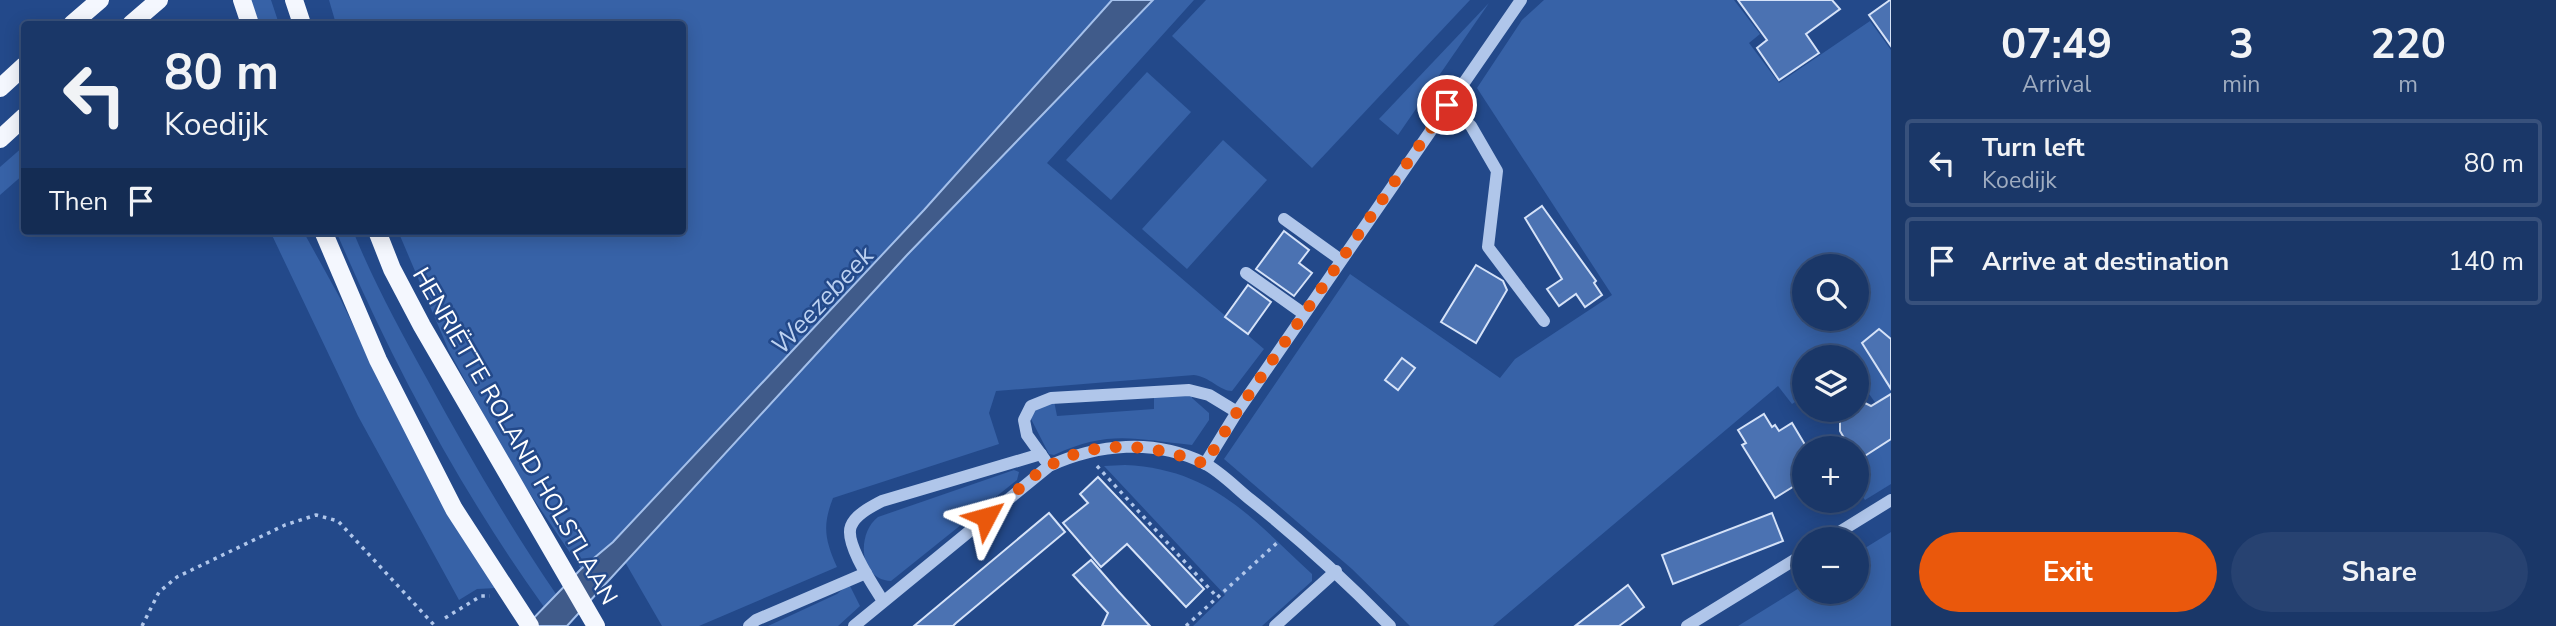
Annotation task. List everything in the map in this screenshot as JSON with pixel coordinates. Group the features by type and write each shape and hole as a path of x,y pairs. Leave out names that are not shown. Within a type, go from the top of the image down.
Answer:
{"main road":[{"path":"76,21 100,0"},
{"path":"134,21 159,0"},
{"path":"242,0 249,21"},
{"path":"294,0 303,21"},
{"path":"304,21 308,0"},
{"path":"0,88 21,69"},
{"path":"0,139 21,120"},
{"path":"325,235 377,360 454,509 528,622"},
{"name":"HENRIËTTE ROLAND HOLSTLAAN","path":"379,235 392,269 422,326 484,429 565,577 592,619"}],"street":[{"path":"1205,464 1237,412 1521,0"},
{"path":"1447,105 1471,126 1497,171 1488,247 1544,321"},
{"path":"1283,219 1341,260"},
{"path":"1246,273 1304,314"},
{"path":"1049,466 1027,435 1024,420 1031,406 1051,398 1189,390 1209,395 1237,412"},
{"path":"854,626 1049,466 1083,452 1118,446 1153,449 1205,464 1336,571 1390,626"},
{"path":"883,601 850,540 851,526 862,513 881,501 1041,454"},
{"path":"1847,527 1891,500"},
{"path":"1693,625 1792,562"},
{"path":"1275,626 1336,571"},
{"path":"748,626 866,573"}],"path":[{"path":"1083,452 1217,597"},
{"path":"142,626 159,592 177,578 264,534 316,515 338,521 435,626"},
{"path":"1186,626 1290,531"},
{"path":"444,618 481,596 495,597"}],"shaded area":[{"path":"251,0 271,0 278,21 258,21"},
{"path":"329,0 1112,0 915,219 613,542 581,569 514,470 449,351 400,235 686,235 686,21 335,21"},
{"path":"1112,0 1153,0 907,255 567,626 526,626 581,569 613,542 924,210"},
{"path":"1153,0 1194,0 1047,163 1264,349 1232,391 1194,375 996,391 989,413 999,444 833,498 827,517 826,533 837,567 699,626 662,626 625,562 907,255"},
{"path":"1206,0 1470,0 1312,168 1172,36"},
{"path":"1544,0 1734,0 1760,34 1749,43 1779,83 1870,21 1891,50 1891,484 1869,498 1869,438 1889,422 1869,394 1869,345 1792,345 1792,404 1778,386 1493,626 1410,626 1352,569 1224,459 1350,274 1500,378 1515,359 1612,295 1477,88 1522,20"},
{"path":"1489,3 1398,135 1379,119"},
{"path":"1147,72 1191,112 1111,200 1066,160"},
{"path":"1223,140 1267,180 1187,269 1142,229"},
{"path":"21,149 21,177 0,195 0,167"},
{"path":"272,235 305,235 340,298 389,400 496,588 477,589 459,600 358,416"},
{"path":"338,235 355,235 388,306 457,434 556,594 544,607 456,472 380,329"},
{"path":"1193,393 1192,398 1209,413 1209,420 1192,445 1138,439 1108,439 1054,455 1049,454 1031,419 1036,408 1054,401 1057,416 1154,409 1154,394"},
{"path":"1125,465 1156,469 1207,486 1229,500 1269,534 1312,574 1312,581 1262,626 1193,626 1225,595 1104,466"},
{"path":"1014,470 1019,472 1017,480 891,581 880,579 872,573 864,555 864,544 866,534 878,517"},
{"path":"1891,532 1891,626 1738,626 1792,592 1792,604 1869,604 1869,546"},
{"path":"849,584 860,606 838,626 768,626 837,594"}],"building":[{"path":"1738,0 1832,0 1840,9 1806,34 1819,53 1779,80 1757,48 1767,40"},
{"path":"1891,0 1891,46 1869,15"},
{"path":"1542,206 1596,281 1594,283 1602,295 1585,307 1576,294 1559,306 1547,289 1562,279 1525,218"},
{"path":"1284,231 1309,250 1299,263 1312,273 1294,296 1256,269"},
{"path":"1476,265 1503,281 1507,290 1476,343 1441,322"},
{"path":"1248,285 1271,302 1248,334 1225,317"},
{"path":"1879,329 1891,339 1891,389 1869,354 1869,345 1862,343"},
{"path":"1402,358 1415,368 1398,390 1385,380"},
{"path":"1891,394 1891,439 1869,453 1869,436 1843,436 1840,422 1869,422 1869,405"},
{"path":"1764,414 1772,427 1775,425 1779,431 1792,423 1800,436 1792,436 1792,487 1775,498 1742,445 1746,443 1738,430"},
{"path":"1098,477 1204,589 1186,607 1127,544 1101,567 1063,523 1088,503 1080,494"},
{"path":"1049,513 1065,532 953,626 914,626"},
{"path":"1772,513 1783,541 1673,584 1662,555"},
{"path":"1091,560 1150,626 1102,626 1108,613 1073,575"},
{"path":"1628,585 1644,607 1630,618 1619,626 1575,626"}],"route":[{"path":"986,517 1049,466 1079,453 1118,446 1153,449 1205,464 1237,412 1447,105"}],"water label":[{"name":"Weezebeek","path":"822,300"}]}
